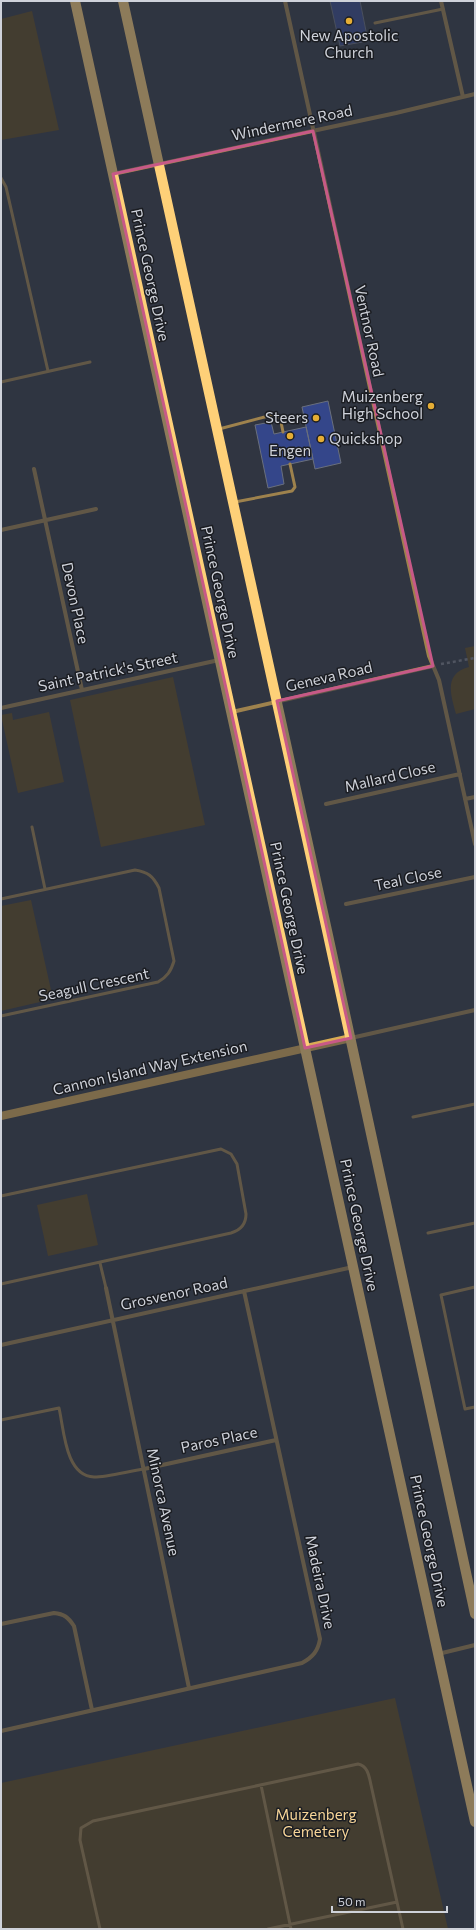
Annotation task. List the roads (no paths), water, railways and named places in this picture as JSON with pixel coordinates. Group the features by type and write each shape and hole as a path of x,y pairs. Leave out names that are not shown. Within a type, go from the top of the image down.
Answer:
{"main road":[{"name":"Prince George Drive","path":"76,1 219,660 475,1822"},
{"name":"Prince George Drive","path":"123,1 218,430 475,1614"}],"street":[{"name":"Ventnor Road","path":"285,1 432,666 439,680 475,844"},
{"path":"441,1 463,97"},
{"name":"Windermere Road","path":"113,174 314,131 475,94"},
{"name":"Devon Place","path":"34,469 82,690"},
{"path":"1,530 96,509"},
{"name":"Saint Patrick's Street","path":"1,708 219,660"},
{"name":"Geneva Road","path":"231,712 432,666"},
{"name":"Mallard Close","path":"326,804 460,774"},
{"path":"465,799 475,797"},
{"name":"Teal Close","path":"346,904 475,877"},
{"path":"350,1038 475,1010"},
{"name":"Cannon Island Way Extension","path":"1,1116 350,1038"},
{"name":"Grosvenor Road","path":"1,1345 353,1267"},
{"name":"Minorca Avenue","path":"106,1288 189,1688"},
{"name":"Madeira Drive","path":"1,1731 302,1663 313,1656 319,1646 320,1639 244,1291"},
{"name":"Paros Place","path":"144,1469 276,1440"},
{"path":"1,1624 54,1614 62,1614 69,1618 74,1626 92,1710"},
{"path":"438,1654 475,1645"}],"lane":[{"path":"375,23 443,9"},
{"path":"1,178 6,187 48,371"},
{"path":"1,382 90,362"},
{"path":"218,430 276,414 280,417 283,432"},
{"path":"233,502 292,490 295,487 290,464"},
{"path":"32,827 46,889"},
{"name":"Seagull Crescent","path":"1,899 135,870 147,871 155,879 159,888 174,961 172,970 166,978 158,982 1,1016"},
{"path":"413,1117 475,1104"},
{"path":"1,1196 215,1149 226,1151 235,1158 246,1214 246,1219 241,1228 231,1234 1,1284"},
{"path":"428,1233 475,1223"},
{"path":"100,1263 106,1288"},
{"path":"475,1288 441,1295 465,1409 475,1407"},
{"path":"1,1420 59,1408 70,1460 81,1473 87,1476 95,1477 144,1469"},
{"path":"100,1929 80,1840 81,1828 84,1825 93,1821 353,1765 365,1766 371,1785 403,1929"},
{"path":"261,1785 291,1929"},
{"path":"268,1929 397,1902"}],"place":[{"name":"New Apostolic Church","path":"349,21"},
{"name":"Muizenberg High School","path":"431,406"},
{"name":"Steers","path":"316,418"},
{"name":"Engen","path":"290,436"},
{"name":"Quickshop","path":"321,439"}],"park label":[{"name":"Muizenberg Cemetery","path":"316,1824"}]}
